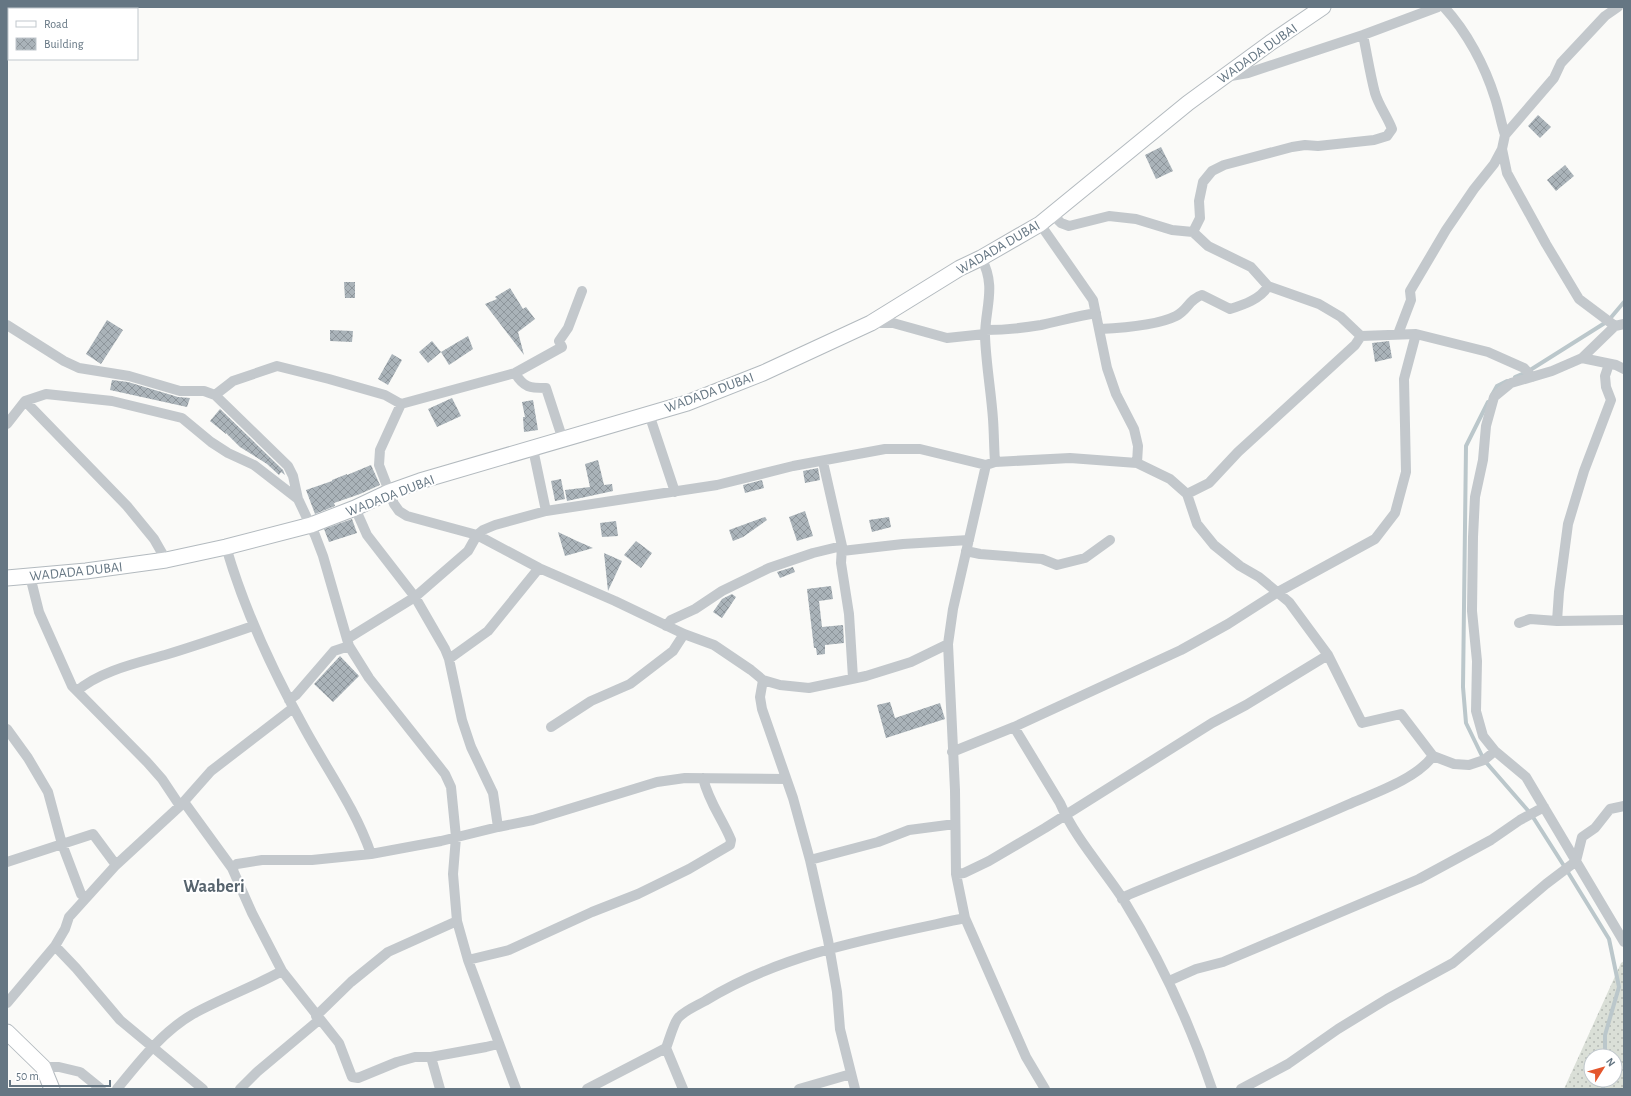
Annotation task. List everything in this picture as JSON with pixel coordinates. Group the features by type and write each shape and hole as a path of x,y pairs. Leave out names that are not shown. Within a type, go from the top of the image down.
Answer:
{"street":[{"name":"WADADA DUBAI","path":"7,578 86,571 166,560 226,547 311,525 355,508 388,492 420,481 686,403 763,373 871,323 954,272 1040,224 1188,103 1270,42 1324,7"},
{"path":"1222,78 1248,73 1363,35 1438,7"},
{"path":"1398,334 1411,300 1410,292 1446,230 1474,189 1494,164 1502,149 1505,135 1496,99 1484,68 1471,44 1454,18 1444,7"},
{"path":"1505,135 1554,78 1561,63 1605,16 1618,7"},
{"path":"1193,232 1200,218 1199,201 1203,182 1212,171 1224,165 1292,147 1304,145 1326,146 1374,140 1387,136 1392,129 1389,120 1381,109 1375,92 1363,35"},
{"path":"1502,149 1507,173 1579,300 1619,326 1582,358 1552,371 1511,383 1494,396 1486,426 1483,460 1475,497 1472,611 1477,661 1476,711 1483,736 1495,751 1526,777 1624,942"},
{"path":"1052,214 1062,223 1069,226 1109,216 1136,219 1172,230 1193,232 1208,246 1251,267 1268,286 1319,304 1341,317 1361,336 1416,334 1488,352 1524,368 1532,377"},
{"path":"1040,224 1094,300 1108,368 1116,394 1134,430 1138,446 1137,462"},
{"path":"981,258 985,266 990,290 985,332 987,374 993,418 991,464 966,551 953,609 948,644 955,790 956,874 965,918 1026,1057 1045,1089"},
{"path":"1100,329 1166,320 1184,312 1194,298 1202,296 1230,309 1257,298 1265,292 1268,286"},
{"path":"215,395 233,381 277,366 384,395 401,404 515,373 562,347 559,341 568,328 582,291"},
{"path":"871,323 893,323 947,338 1042,325 1072,317 1096,313"},
{"path":"7,325 64,361 79,368 130,376 180,391 204,391 215,395 288,466 293,476 298,499 311,525 323,556 348,642 369,678 445,774 451,787 456,836 453,874 457,920 468,960 516,1089"},
{"path":"952,752 1014,727 1181,650 1228,624 1278,592 1375,539 1395,513 1406,472 1404,379 1416,334"},
{"path":"1187,494 1209,483 1238,452 1355,345 1361,336"},
{"path":"1582,358 1624,369"},
{"path":"1557,621 1559,592 1568,524 1584,471 1611,400 1606,387 1605,376 1608,364"},
{"path":"515,373 521,383 527,386 546,388 563,440"},
{"path":"7,424 26,401 46,394 112,401 182,418 211,442 228,453 254,465 298,499"},
{"path":"26,401 127,506 154,539 166,560"},
{"path":"401,404 380,450 379,465 388,492 399,511 407,516 477,535 539,568 615,601 684,634 714,645 763,680 780,685 809,688 866,676 911,662 948,644"},
{"path":"649,414 675,492"},
{"path":"533,449 546,511"},
{"path":"7,1003 55,946 65,929 69,917 116,865 182,804 211,772 291,704 296,695 334,651 415,597 468,551 477,535 483,530 495,525 546,511 717,485 793,466 823,462 886,449 920,449 991,464 1070,458 1137,462 1170,479 1187,494 1197,524 1214,545 1240,566 1259,577 1289,602 1328,655 1362,723 1401,714 1433,756 1454,764 1469,765 1484,760 1495,751"},
{"path":"823,462 842,548 841,563 849,614 853,678"},
{"path":"355,508 367,535 415,597 435,630 449,659 462,720 471,747 493,793 498,827"},
{"path":"666,626 671,620 695,610 722,591 769,568 812,553 842,548 969,540"},
{"path":"966,551 980,554 1042,559 1057,565 1085,558 1110,540"},
{"path":"226,547 253,626 291,704 348,804 371,854"},
{"path":"449,659 488,631 539,568"},
{"path":"30,576 39,612 72,686 162,779 232,868 252,913 282,971 339,1043 352,1077 358,1078 396,1062 409,1059 431,1057 498,1044"},
{"path":"1519,623 1530,619 1557,621 1624,620"},
{"path":"77,691 98,678 136,662 170,653 253,626"},
{"path":"551,727 592,701 630,684 673,651 684,634"},
{"path":"956,874 964,873 989,861 1065,816 1212,723 1246,705 1328,655"},
{"path":"763,680 760,697 762,709 786,779 810,860 829,949 840,1029 855,1089"},
{"path":"1014,727 1060,803 1065,816 1122,899 1169,981 1212,1089"},
{"path":"7,729 28,758 48,792 62,844 80,894 86,898"},
{"path":"1122,899 1309,822 1397,783 1426,765 1433,756"},
{"path":"232,868 237,864 262,860 312,860 371,854 441,842 456,836 533,820 657,782 685,778 786,779"},
{"path":"468,960 510,950 592,912 645,891 689,869 730,845 731,840 705,789 703,778"},
{"path":"1241,1089 1288,1064 1338,1028 1453,963 1546,884 1576,861 1582,837 1595,828 1610,810 1624,806"},
{"path":"1169,981 1196,969 1224,962 1419,879 1491,840 1520,820 1544,808"},
{"path":"810,860 878,842 909,830 955,824"},
{"path":"7,862 93,834 116,865"},
{"path":"587,1089 666,1048 678,1018 716,993 745,979 777,966 829,949 965,918"},
{"path":"240,1089 318,1018 351,982 388,952 457,920"},
{"path":"55,946 76,968 120,1020 203,1089"},
{"path":"117,1089 152,1048 179,1023 193,1014 282,971"},
{"path":"7,1032 43,1067 52,1089"},
{"path":"666,1048 683,1089"},
{"path":"431,1057 440,1089"},
{"path":"43,1067 60,1067 80,1072 100,1089"},
{"path":"799,1089 851,1074"}],"shaded area":[{"path":"1624,961 1624,1089 1564,1089 1621,963"}],"building":[{"path":"1538,115 1551,127 1540,138 1528,126"},
{"path":"1161,147 1173,171 1156,179 1145,155"},
{"path":"1565,165 1574,176 1556,191 1547,180"},
{"path":"344,282 355,282 355,298 345,298"},
{"path":"510,288 523,309 526,307 535,319 518,332 524,355 485,304 497,299 495,297"},
{"path":"107,320 123,330 101,364 86,354"},
{"path":"330,330 353,331 352,342 330,341"},
{"path":"468,336 473,349 449,365 441,352"},
{"path":"432,341 441,352 428,363 419,352"},
{"path":"1389,341 1392,358 1375,362 1372,343"},
{"path":"392,354 402,360 388,385 378,379"},
{"path":"112,380 128,382 178,397 190,398 187,407 110,390"},
{"path":"452,398 461,416 437,427 428,409"},
{"path":"533,400 538,430 524,432 523,417 525,417 522,402"},
{"path":"220,409 283,470 285,475 281,472 279,475 267,464 240,447 226,433 210,421"},
{"path":"598,460 604,485 612,484 613,491 567,501 565,490 590,487 585,464"},
{"path":"371,465 380,485 334,503 335,506 315,514 306,490"},
{"path":"818,468 820,480 805,483 803,471"},
{"path":"561,479 565,499 555,501 551,481"},
{"path":"762,480 764,488 745,493 743,485"},
{"path":"805,511 813,536 797,541 789,517"},
{"path":"765,517 767,520 743,537 733,541 729,530"},
{"path":"889,517 891,527 872,532 869,520"},
{"path":"352,519 357,533 329,542 324,529"},
{"path":"616,521 618,536 602,537 600,523"},
{"path":"558,532 577,541 593,548 565,556"},
{"path":"636,541 652,553 641,568 624,555"},
{"path":"604,553 622,561 608,591"},
{"path":"793,567 795,572 780,578 777,572"},
{"path":"831,586 833,599 819,601 822,627 843,625 844,643 825,645 825,654 817,655 816,648 814,648 807,589"},
{"path":"732,594 736,597 722,618 713,612 722,599"},
{"path":"340,656 359,676 333,702 314,684"},
{"path":"890,702 895,718 940,703 945,719 886,738 877,705"}],"waterway":[{"path":"1515,377 1527,372 1608,321 1624,302"},
{"path":"1492,395 1497,386 1507,381"},
{"path":"1488,402 1466,446 1463,687 1466,723 1484,760 1531,814 1609,939 1619,987 1605,1035 1605,1048"}],"district":[{"name":"Waaberi","path":"214,886"}]}
